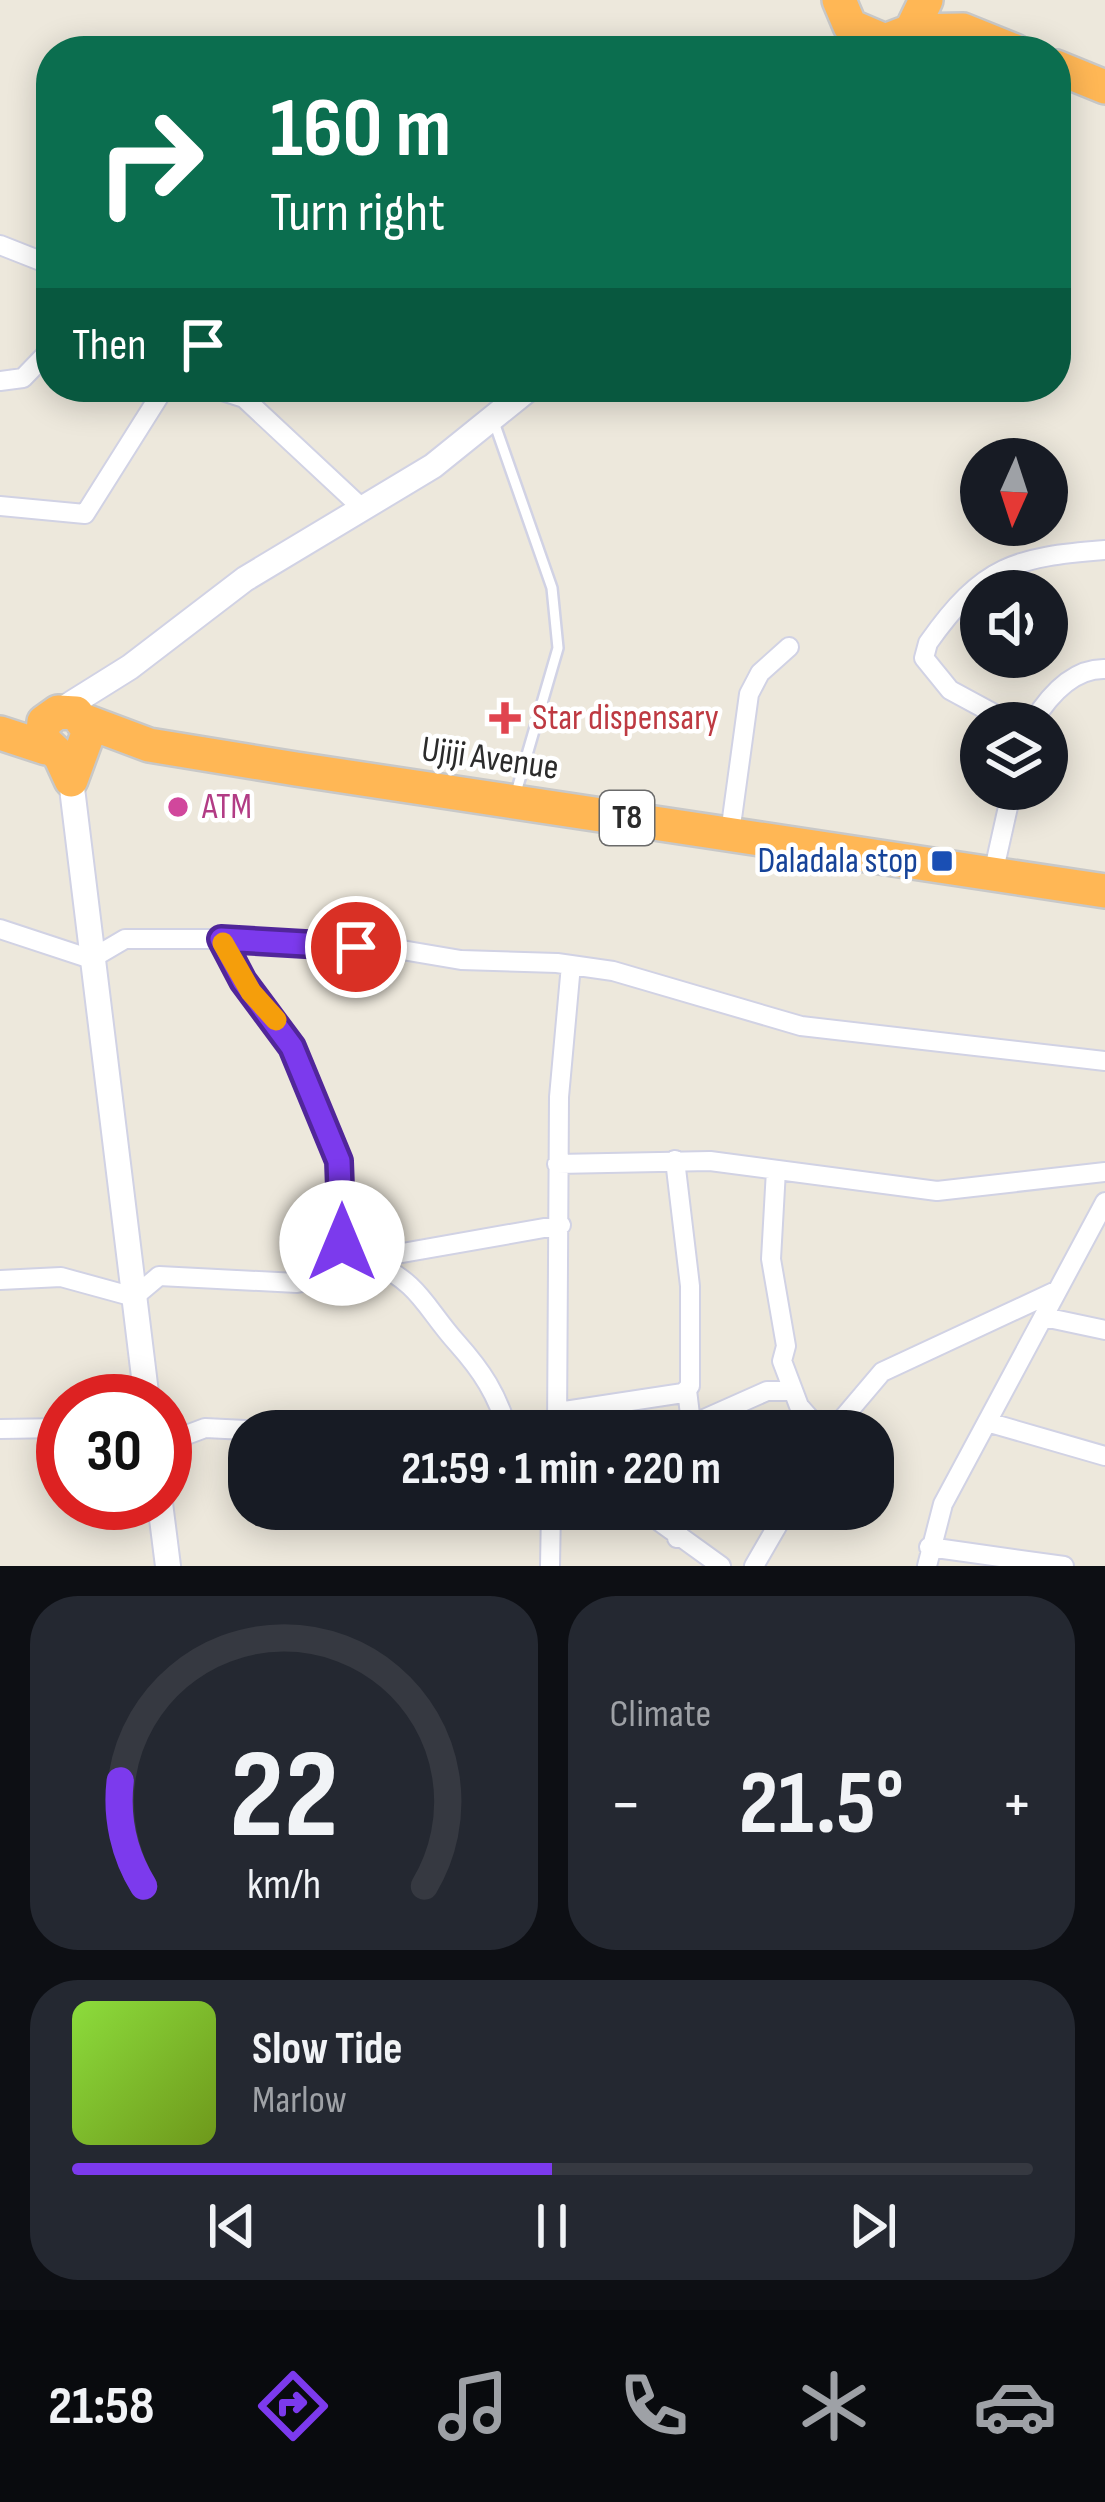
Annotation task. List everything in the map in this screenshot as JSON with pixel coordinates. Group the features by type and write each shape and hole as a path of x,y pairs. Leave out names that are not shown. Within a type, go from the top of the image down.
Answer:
{"highway":[{"path":"839,0 849,36"},
{"path":"910,31 930,0 963,30 978,36"},
{"path":"898,36 910,31 963,30"},
{"path":"1071,74 1105,87"},
{"name":"T8","path":"0,728 64,739"},
{"name":"Ujiji Avenue","path":"64,739 149,745 1105,891"}],"street":[{"path":"0,244 36,259"},
{"path":"0,381 28,374 36,365"},
{"path":"0,506 85,514 156,402"},
{"path":"248,402 363,509"},
{"path":"144,1374 64,739 130,667 245,579 433,466 513,402"},
{"path":"972,702 950,690 928,667 928,643 1004,566 1033,556 1105,550"},
{"path":"730,832 749,694 760,673 789,647"},
{"path":"1051,702 1071,679 1088,669 1105,669"},
{"path":"993,874 1007,810"},
{"path":"2,936 91,959 124,938 221,939 571,964 613,971 801,1026 1105,1061"},
{"path":"221,939 243,981 292,1047 339,1161 344,1214 334,1276"},
{"path":"558,1410 557,1164 571,964"},
{"path":"557,1164 675,1160 937,1190 1105,1172"},
{"path":"675,1160 690,1286 687,1390 693,1410"},
{"path":"776,1170 772,1279 786,1346 782,1361 807,1410"},
{"path":"1064,1566 928,1557 943,1504 1105,1202"},
{"path":"134,1297 159,1276 297,1283 334,1276 371,1261 560,1225"},
{"path":"371,1261 409,1281 435,1309 492,1387 500,1410"},
{"path":"0,1280 61,1277 134,1297"},
{"path":"850,1410 882,1372 1056,1291"},
{"path":"1044,1317 1105,1330"},
{"path":"606,1410 687,1390"},
{"path":"728,1410 767,1391 794,1391"},
{"path":"987,1422 1105,1456"},
{"path":"0,1429 36,1428"},
{"path":"192,1433 228,1429"},
{"path":"163,1530 167,1566"},
{"path":"550,1566 551,1530"},
{"path":"667,1530 714,1565"},
{"path":"677,1538 678,1530"},
{"path":"754,1566 775,1530"}],"lane":[{"path":"493,418 552,588 558,641 545,706 514,802"}],"slow traffic":[{"path":"223,943 243,981 276,1020"}],"place":[{"name":"Star dispensary","path":"505,718"},
{"name":"ATM","path":"178,807"},
{"name":"Daladala stop","path":"942,861"}],"route":[{"path":"342,1243 342,1181 326,1128 284,1031 243,981 221,939 356,947"}]}
